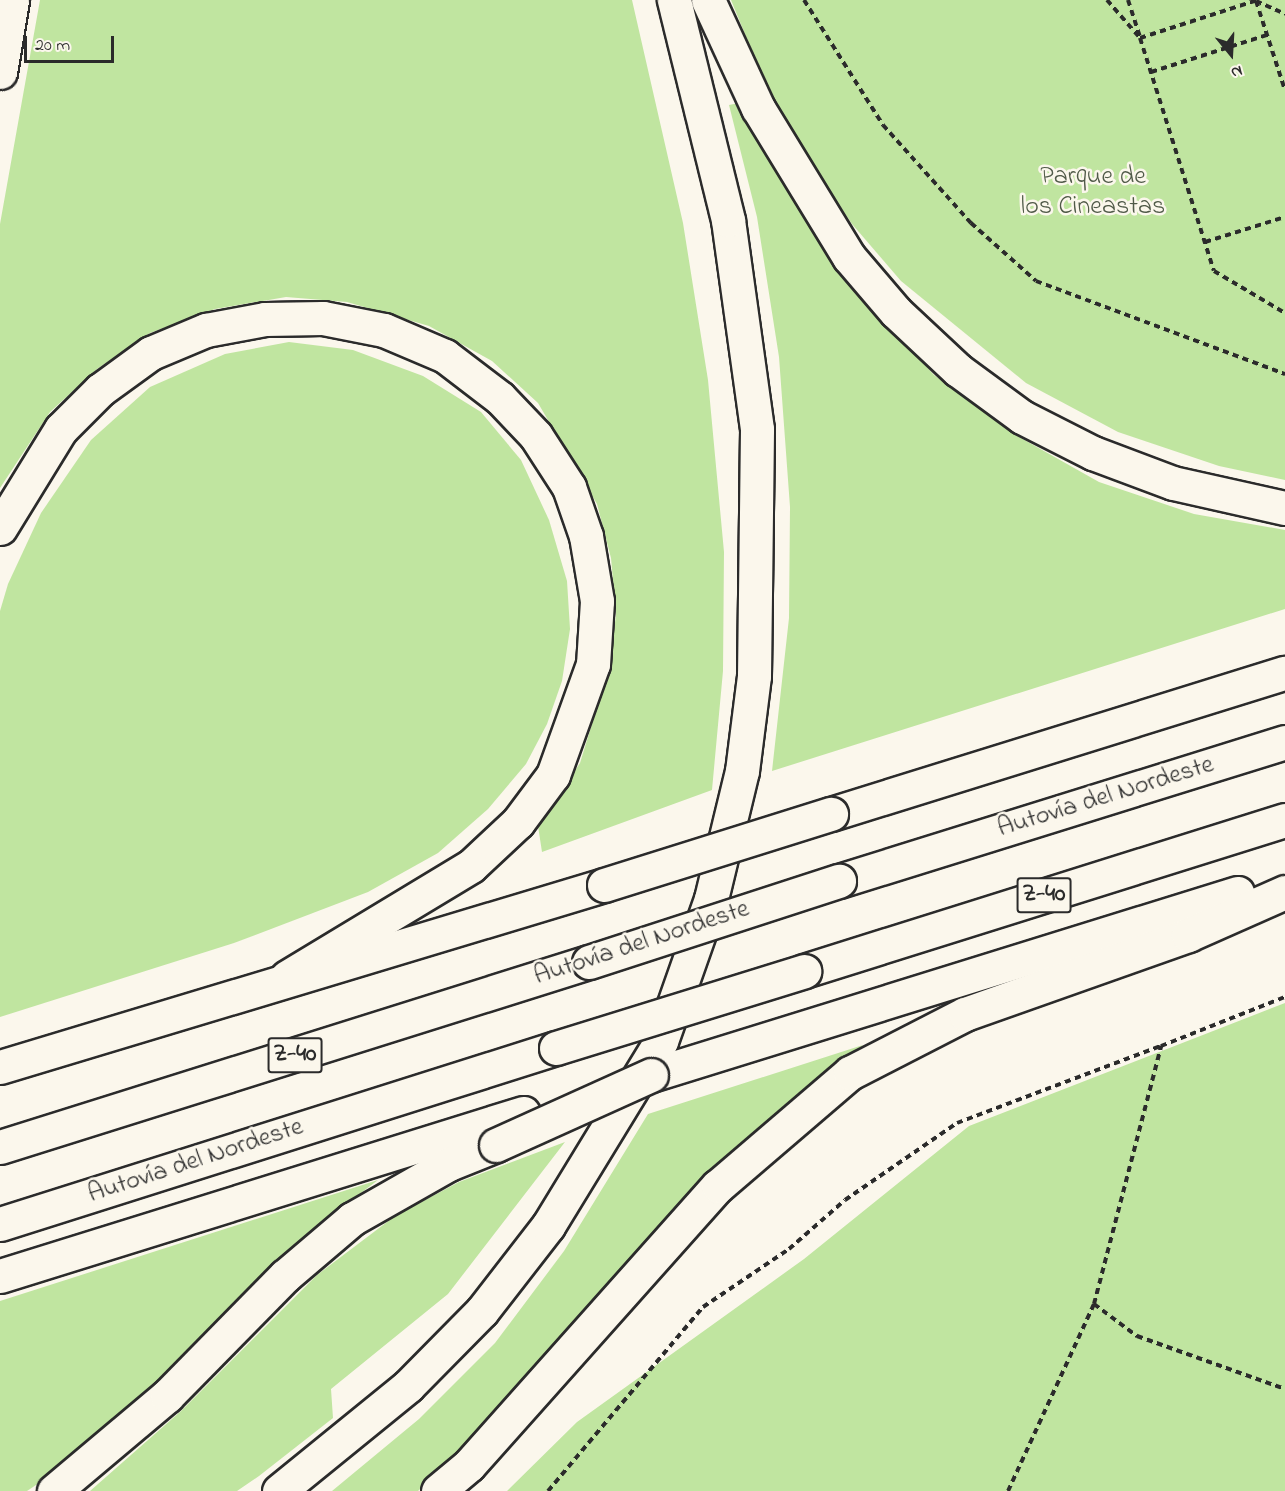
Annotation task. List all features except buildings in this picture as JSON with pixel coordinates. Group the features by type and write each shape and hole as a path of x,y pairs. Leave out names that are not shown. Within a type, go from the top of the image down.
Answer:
{"highway":[{"path":"0,72 12,0"},
{"path":"279,1491 408,1386 482,1311 548,1226 661,1041 711,899 742,771 754,676 757,429 728,220 674,0"},
{"path":"708,0 758,108 837,238 896,312 958,370 1022,417 1093,453 1173,483 1285,508"},
{"path":"0,528 61,429 100,390 150,353 206,330 265,319 323,318 384,330 445,356 500,398 536,436 569,487 586,536 597,601 593,664 554,775 518,822 471,866 288,977"},
{"path":"0,1067 288,977 604,885 1285,673"},
{"name":"Autovía del Nordeste","path":"0,1147 1285,742"},
{"name":"Autovía del Nordeste","path":"0,1224 1285,820"},
{"path":"0,1276 1285,878"},
{"path":"438,1491 469,1465 718,1186 850,1074 965,1014 1188,935 1285,892"},
{"path":"54,1491 167,1396 285,1276 352,1219 448,1164 496,1145 651,1075"}],"path":[{"path":"804,0 883,125 971,223 1036,281 1285,374"},
{"path":"1107,0 1140,38"},
{"path":"1128,0 1214,272 1285,313"},
{"path":"1140,38 1257,0 1285,14"},
{"path":"1257,0 1285,90"},
{"path":"1151,72 1267,35"},
{"path":"1204,243 1285,217"},
{"path":"548,1491 704,1307 789,1250 845,1200 957,1123 1285,997"},
{"path":"1008,1491 1094,1304 1161,1046"},
{"path":"1094,1304 1137,1336 1285,1389"}],"green space":[{"path":"40,0 632,0 683,223 708,380 724,552 723,671 712,790 542,852 538,826 580,763 610,665 616,614 611,558 597,504 538,403 492,361 429,326 347,302 286,297 215,309 150,333 97,369 50,412 0,488 0,224"},
{"name":"Parque de los Cineastas","path":"731,0 1285,0 1285,480 1219,466 1118,432 1026,383 901,281 852,224 803,152 770,95"},
{"path":"739,103 853,285 934,375 1014,434 1099,482 1194,514 1285,530 1285,609 772,771 789,618 790,507 779,357 757,217 729,105"},
{"path":"289,342 353,350 423,376 481,412 521,460 549,520 567,581 570,629 562,681 547,724 526,764 488,809 438,853 368,892 234,943 0,1017 0,611 8,584 41,513 91,440 150,387 225,354"},
{"path":"1285,1003 1285,1491 507,1491 577,1422 804,1259 969,1126"},
{"path":"863,1045 798,1094 691,1192 511,1399 418,1491 332,1491 419,1419 495,1343 564,1251 648,1114"},
{"path":"565,1142 448,1294 331,1389 333,1418 259,1476 237,1491 90,1491 181,1411 317,1275 395,1216 459,1182"},
{"path":"378,1180 312,1230 183,1359 63,1467 27,1491 0,1491 0,1301"}]}
